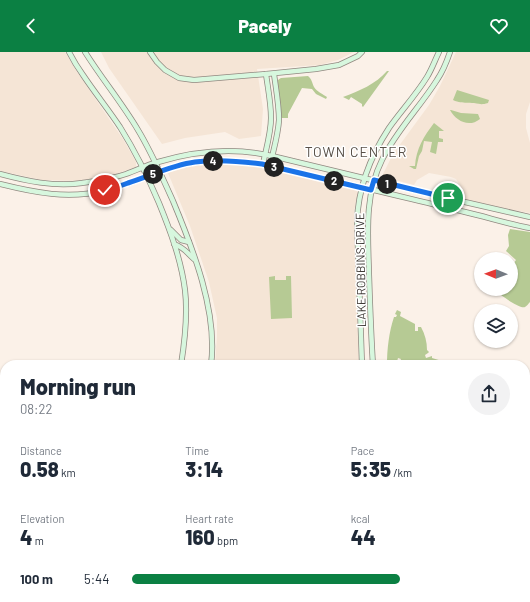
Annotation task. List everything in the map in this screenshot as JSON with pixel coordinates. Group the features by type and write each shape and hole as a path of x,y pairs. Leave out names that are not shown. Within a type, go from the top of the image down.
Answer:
{"street":[{"path":"68,52 120,127 147,176 169,227 183,276 185,290 186,327 182,360"},
{"path":"85,52 128,114 156,162 184,226 200,274 210,319 212,337 210,360"},
{"path":"150,52 165,70 184,79 194,80 274,74 316,69 339,65 358,56 362,52"},
{"name":"LAKE ROBBINS DRIVE","path":"362,360 357,222 358,208 364,178 384,136 426,78 439,52"},
{"name":"LAKE ROBBINS DRIVE","path":"372,360 368,230 368,212 371,190 378,167 390,146 437,80 450,52"},
{"path":"262,164 269,137 271,120 271,106 266,74"},
{"path":"270,166 277,138 279,120 274,74"},
{"path":"0,174 42,183 80,184 125,174 156,162 210,151 233,150 265,154 530,217"},
{"path":"0,184 57,195 82,194 128,184 160,171 195,162 248,162 262,164 530,228"},
{"path":"57,195 58,184"},
{"path":"456,210 458,200"},
{"path":"169,227 175,235 182,240 189,242"},
{"path":"174,244 185,249 195,260"}],"shaded area":[{"path":"0,52 65,52 123,139 136,162 136,167 113,175 79,181 42,180 0,171"},
{"path":"101,52 354,52 338,60 320,65 257,69 263,109 261,136 239,139 225,132 185,138 162,144 109,68"},
{"path":"456,52 530,52 530,102 526,114 526,128 530,143 530,213 460,199 461,187 456,179 451,177 429,173 417,180 414,185 384,177 383,174 393,154 429,105"},
{"path":"231,163 258,166 356,189 358,193 354,211 354,227 359,360 215,360 217,318 209,282 190,226 168,173 194,165"}],"green space":[{"path":"387,71 389,71 363,107 362,104 351,97 349,100 343,97 361,90 383,76"},
{"path":"308,76 315,89 327,97 326,99 316,94 312,89 302,88 288,114 288,118 281,118 277,83 278,80 281,78"},
{"path":"457,90 489,100 488,103 481,104 453,100"},
{"path":"450,110 461,113 478,114 480,119 472,123 463,122 459,120"},
{"path":"434,123 444,131 439,131 439,138 443,139 443,142 438,142 436,154 430,152 432,142 424,141 416,169 414,169 409,166 415,166 421,143"},
{"path":"510,229 530,232 530,302 525,307 518,306 518,304 514,304 503,296 518,296 518,252 506,251 509,246 508,235"},
{"path":"275,276 275,280 286,280 286,276 291,276 292,318 271,319 269,277"},
{"path":"397,310 401,312 400,316 415,324 415,331 418,331 418,327 421,327 426,338 427,350 429,352 425,355 426,358 432,356 432,358 439,360 401,360 398,358 397,360 387,360 390,335 394,317 397,315 395,314"}],"district":[{"name":"TOWN CENTER","path":"356,151"}],"route":[{"path":"105,190 128,184 160,171 195,162 230,161 262,164 371,190 374,180 448,198"}]}
